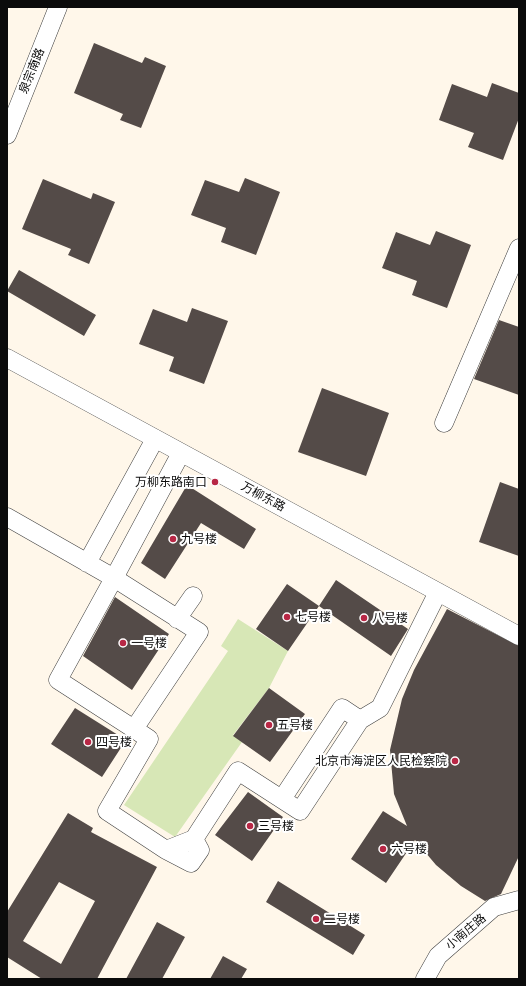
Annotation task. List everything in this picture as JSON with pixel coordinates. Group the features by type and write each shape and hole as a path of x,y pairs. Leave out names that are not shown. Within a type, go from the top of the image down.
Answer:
{"street":[{"name":"泉宗南路","path":"7,135 58,7"},
{"path":"444,422 519,248"},
{"name":"万柳东路","path":"7,358 519,636"},
{"path":"87,563 155,439"},
{"path":"181,452 58,680 149,739 107,811 166,850 194,839 238,771 300,810 360,720 380,708 438,592"},
{"path":"7,517 114,578 199,632 134,729"},
{"path":"177,619 193,596"},
{"name":"小南庄路","path":"425,979 438,956 494,907 519,900"}],"green space":[{"path":"238,619 288,651 269,688 233,735 242,742 175,837 124,805 228,651 221,646"}],"building":[{"path":"94,43 142,63 145,57 166,66 141,128 120,120 123,114 74,93"},
{"path":"492,83 519,93 519,118 503,160 468,147 474,133 439,120 452,84 487,97"},
{"path":"245,178 280,192 256,255 221,242 226,228 191,215 205,180 239,192"},
{"path":"43,179 91,199 93,193 115,202 89,264 68,255 71,249 22,229"},
{"path":"436,231 471,245 447,308 412,295 417,281 382,268 396,232 430,245"},
{"path":"19,270 96,315 84,336 7,291"},
{"path":"192,308 228,321 204,384 169,371 174,357 139,344 153,309 187,322"},
{"path":"499,320 519,327 519,395 474,379"},
{"path":"322,388 389,413 366,476 298,452"},
{"path":"500,482 519,489 519,556 479,542"},
{"name":"九号楼","path":"187,485 256,529 244,549 201,523 165,579 141,563"},
{"name":"八号楼","path":"336,580 408,629 391,656 319,606"},
{"name":"七号楼","path":"287,584 319,606 288,651 256,629"},
{"name":"一号楼","path":"115,597 169,634 132,690 83,656"},
{"name":"北京市海淀区人民检察院","path":"447,609 519,646 519,856 501,894 485,901 461,886 436,865 415,840 386,883 351,859 383,811 407,826 394,794 390,750 402,699 414,670"},
{"name":"五号楼","path":"269,688 305,714 270,762 233,736"},
{"name":"四号楼","path":"75,708 126,740 102,777 51,744"},
{"name":"三号楼","path":"248,792 283,817 252,861 215,835"},
{"path":"68,813 93,828 91,832 157,867 97,979 42,979 7,957 7,912","holes":["59,882 95,901 61,964 23,941"]},
{"name":"二号楼","path":"278,881 365,935 353,955 266,902"},
{"path":"157,922 185,937 162,979 126,979"},
{"path":"223,956 247,969 241,979 210,979"}],"place":[{"name":"万柳东路南口","path":"215,482"},
{"name":"九号楼","path":"173,539"},
{"name":"七号楼","path":"287,617"},
{"name":"八号楼","path":"364,618"},
{"name":"一号楼","path":"123,643"},
{"name":"五号楼","path":"269,725"},
{"name":"四号楼","path":"88,742"},
{"name":"北京市海淀区人民检察院","path":"455,761"},
{"name":"三号楼","path":"250,826"},
{"name":"六号楼","path":"383,849"},
{"name":"二号楼","path":"316,919"}]}
